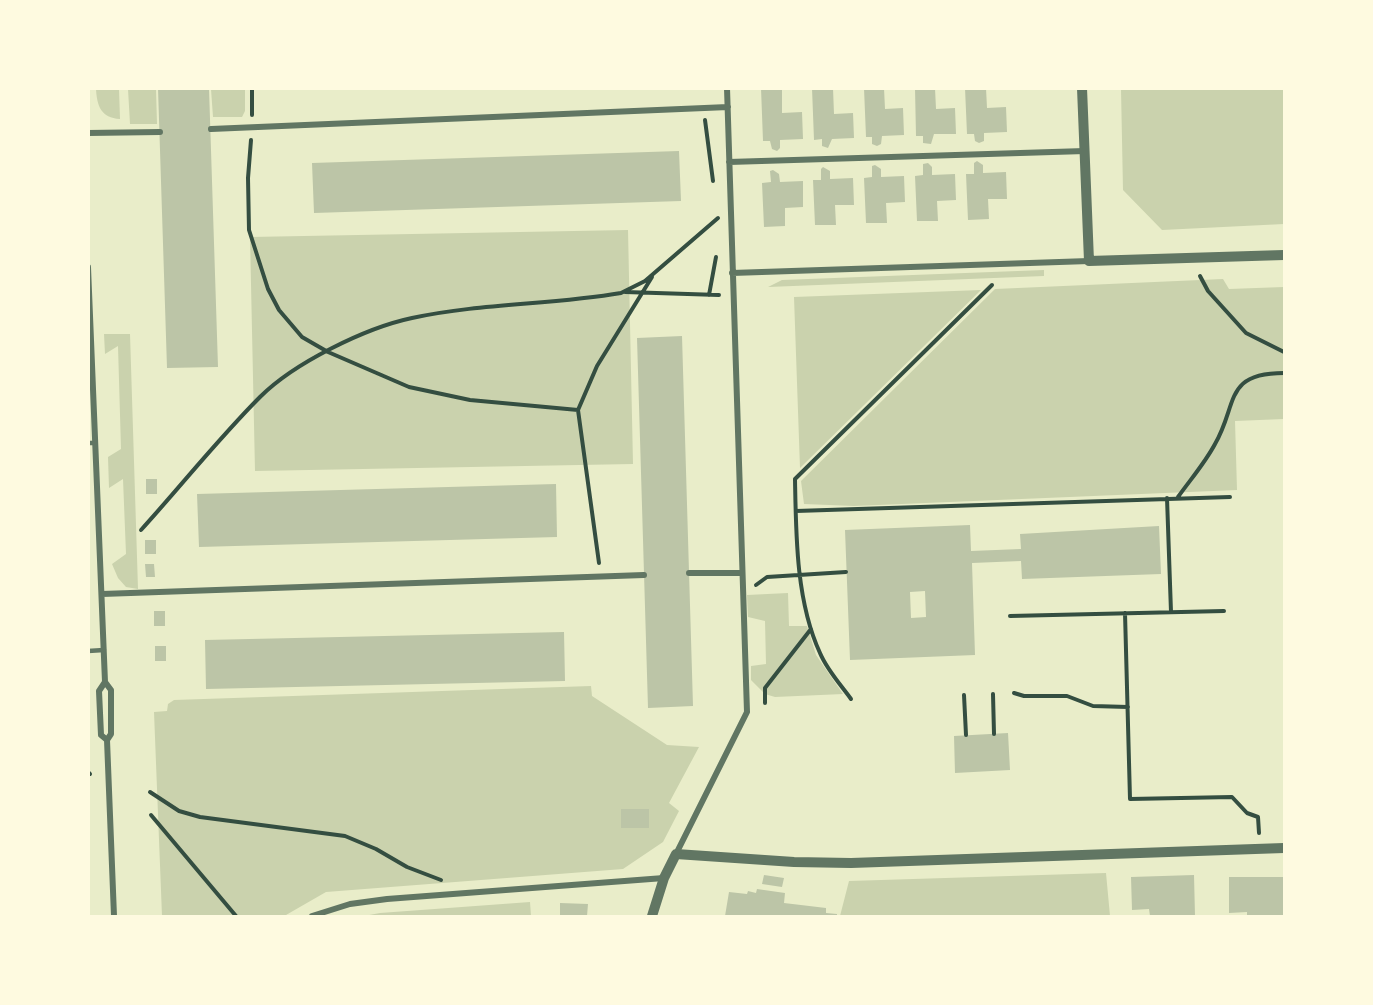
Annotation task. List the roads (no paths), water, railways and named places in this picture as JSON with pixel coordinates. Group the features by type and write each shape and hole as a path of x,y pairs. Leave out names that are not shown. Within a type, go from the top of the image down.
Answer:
{"street":[{"path":"652,916 664,878 739,730 747,703 727,88"},
{"path":"1082,88 1089,261"},
{"path":"211,129 728,107"},
{"path":"88,133 160,132"},
{"path":"729,162 1085,151"},
{"path":"732,273 1284,255"},
{"path":"88,267 92,443 105,682 111,690 111,734 107,740 114,916"},
{"path":"689,573 741,573"},
{"path":"102,594 644,574"},
{"path":"105,682 99,691 101,735 107,740"},
{"path":"676,854 794,862 851,863 1284,848"},
{"path":"312,916 350,904 387,899 664,878"}],"lane":[{"path":"88,651 104,650"}]}
